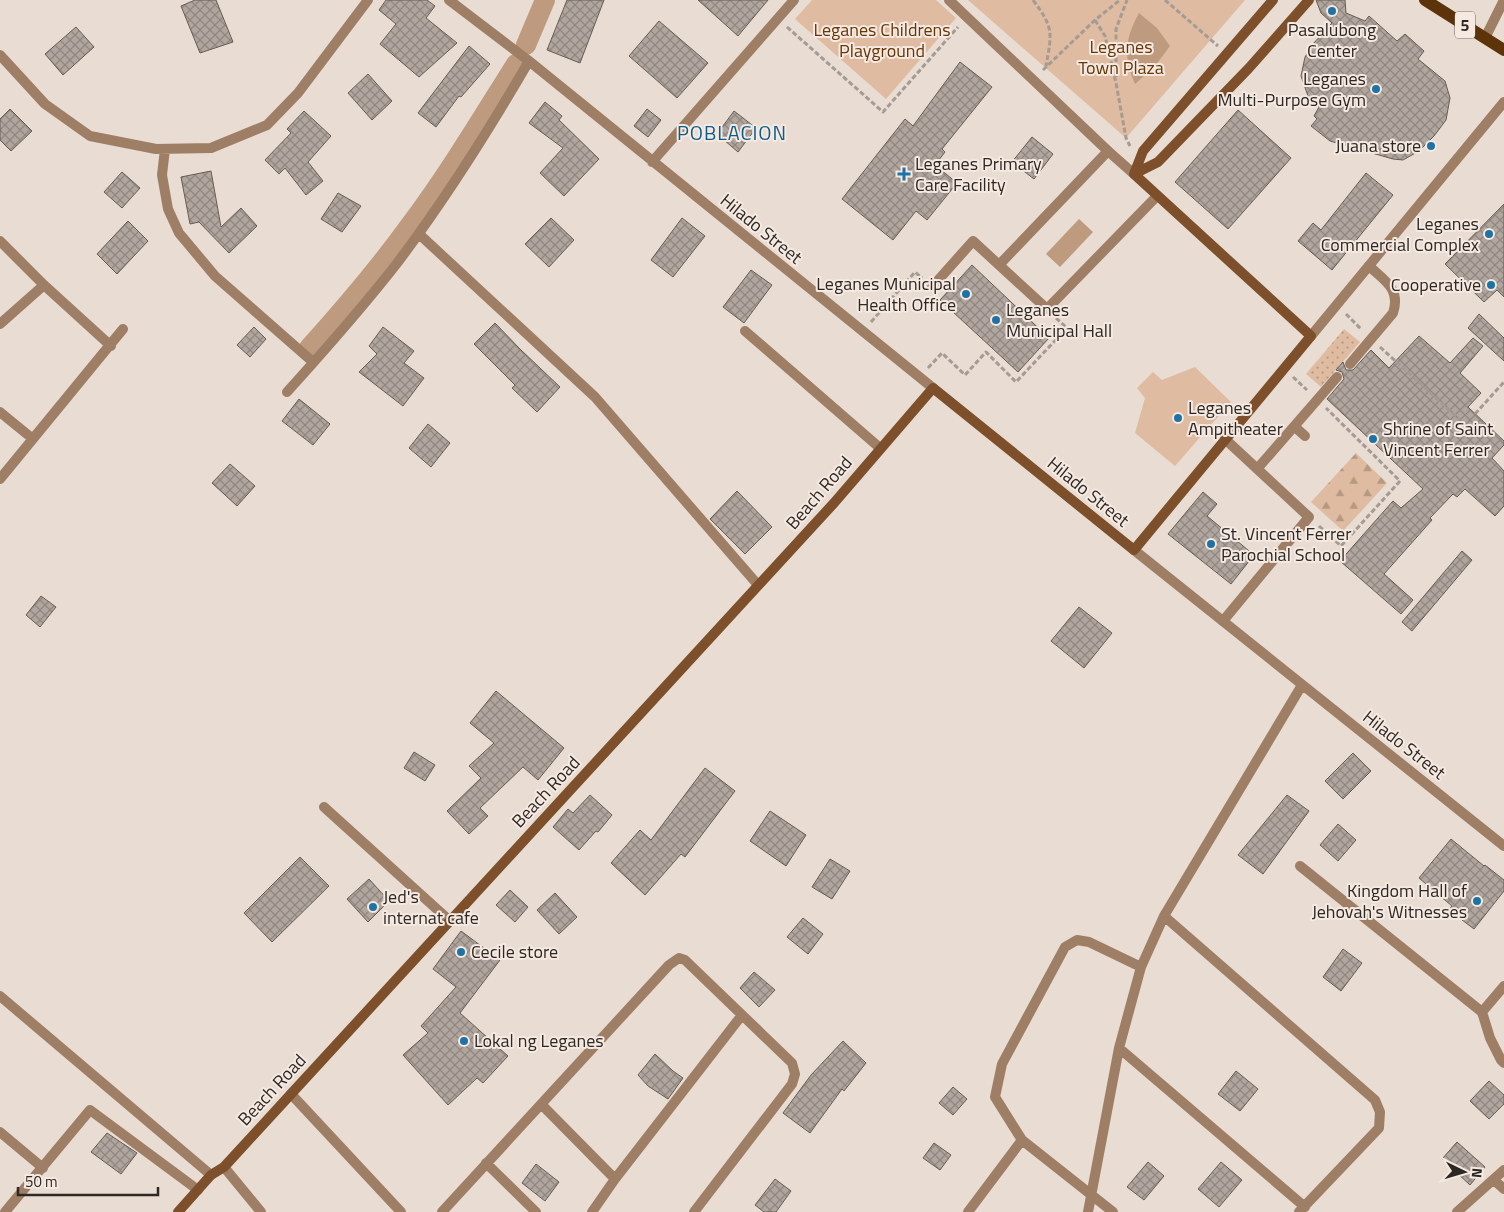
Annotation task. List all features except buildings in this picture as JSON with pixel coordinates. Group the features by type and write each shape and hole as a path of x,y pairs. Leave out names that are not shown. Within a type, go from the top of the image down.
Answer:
{"main road":[{"path":"1134,174 1143,151 1273,0"},
{"path":"1134,174 1158,162 1249,68 1309,0"},
{"name":"5","path":"1426,0 1504,50"},
{"path":"1134,174 1311,336 1134,550"},
{"name":"Beach Road","path":"178,1212 211,1175 224,1166 291,1094 758,585 834,502 933,388"},
{"name":"Hilado Street","path":"933,388 1134,550"}],"street":[{"path":"0,55 45,104 90,136 156,149 211,148 267,125 298,93 368,0"},
{"name":"Hilado Street","path":"449,0 528,61 933,388"},
{"path":"652,162 794,0"},
{"path":"949,0 1134,174"},
{"path":"1485,38 1504,0"},
{"path":"287,392 369,298 419,234 501,109 528,61"},
{"path":"1311,336 1504,102"},
{"path":"165,149 162,175 166,201 179,233 214,276 313,362"},
{"path":"999,265 1108,151"},
{"path":"932,287 974,241 1047,309 1158,196"},
{"path":"419,234 595,397 758,585"},
{"path":"0,241 44,285 111,346"},
{"path":"1350,364 1393,313 1396,303 1394,290 1369,266"},
{"path":"0,324 44,285"},
{"path":"0,479 124,329"},
{"path":"745,331 880,448"},
{"path":"1258,469 1337,377"},
{"path":"0,412 33,439"},
{"path":"1295,426 1305,436"},
{"path":"1223,622 1309,517 1225,439"},
{"name":"Hilado Street","path":"1134,550 1504,846"},
{"path":"1088,1212 1118,1048 1141,967 1164,916 1302,685"},
{"path":"324,808 450,921"},
{"path":"1300,866 1482,1012 1490,1038 1504,1063"},
{"path":"1118,1048 1302,1209 1379,1128 1380,1112 1375,1100 1164,916"},
{"path":"1114,1212 1022,1140 995,1097 1002,1064 1065,947 1077,940 1089,942 1141,967"},
{"path":"442,1212 669,965 678,958 685,960 792,1064 795,1074 792,1084 694,1212"},
{"path":"1482,1012 1504,986"},
{"path":"0,996 211,1175"},
{"path":"592,1212 615,1179 742,1015"},
{"path":"291,1094 401,1212"},
{"path":"541,1104 615,1179"},
{"path":"5,1212 90,1110 198,1190"},
{"path":"0,1132 43,1168"},
{"path":"968,1212 1022,1140"},
{"path":"486,1163 536,1212"},
{"path":"224,1166 262,1212"},
{"path":"1457,1212 1504,1170"},
{"path":"1494,1180 1504,1189"}],"path":[{"path":"1032,0 1046,16 1051,36 1045,68"},
{"path":"1033,80 1095,20 1120,0"},
{"path":"1116,83 1116,29 1127,0"},
{"path":"1165,0 1210,40"},
{"path":"778,19 883,112 966,17"},
{"path":"1095,20 1105,36 1126,138"},
{"path":"862,331 915,272"},
{"path":"1337,305 1372,340 1460,420"},
{"path":"920,377 942,353 965,374 986,352 1016,382 1067,328"},
{"path":"1284,368 1400,481 1341,546 1309,517"},
{"path":"1475,414 1504,382"}],"green space":[{"name":"Leganes Childrens Playground","path":"812,0 936,0 956,18 886,99 795,19"},
{"name":"Leganes Town Plaza","path":"968,0 1245,0 1126,138"},
{"path":"1344,329 1360,342 1321,387 1306,374"},
{"name":"Leganes Ampitheater","path":"1195,367 1231,402 1175,466 1135,433 1145,398 1137,388 1153,372 1162,380"},
{"path":"1356,453 1387,483 1343,531 1311,502"}],"shaded area":[{"path":"1139,13 1157,28 1170,46 1155,66 1135,84 1127,56 1127,47 1134,22"},
{"path":"1079,219 1093,232 1060,267 1046,254"}],"waterway":[{"path":"526,45 545,0"},
{"path":"309,348 362,288 425,205 516,64"}],"place":[{"name":"Pasalubong Center","path":"1332,11"},
{"name":"Leganes Multi-Purpose Gym","path":"1376,89"},
{"name":"Juana store","path":"1431,146"},
{"name":"Leganes Primary Care Facility","path":"904,174"},
{"name":"Leganes Commercial Complex","path":"1489,234"},
{"name":"Cooperative","path":"1491,285"},
{"name":"Leganes Municipal Health Office","path":"966,294"},
{"name":"Leganes Municipal Hall","path":"996,320"},
{"name":"Leganes Ampitheater","path":"1178,418"},
{"name":"Shrine of Saint Vincent Ferrer","path":"1373,439"},
{"name":"St. Vincent Ferrer Parochial School","path":"1211,544"},
{"name":"Kingdom Hall of Jehovah's Witnesses","path":"1477,901"},
{"name":"Jed's internat cafe","path":"373,907"},
{"name":"Cecile store","path":"461,952"},
{"name":"Lokal ng Leganes","path":"464,1041"}],"district":[{"name":"POBLACION","path":"732,133"}]}
